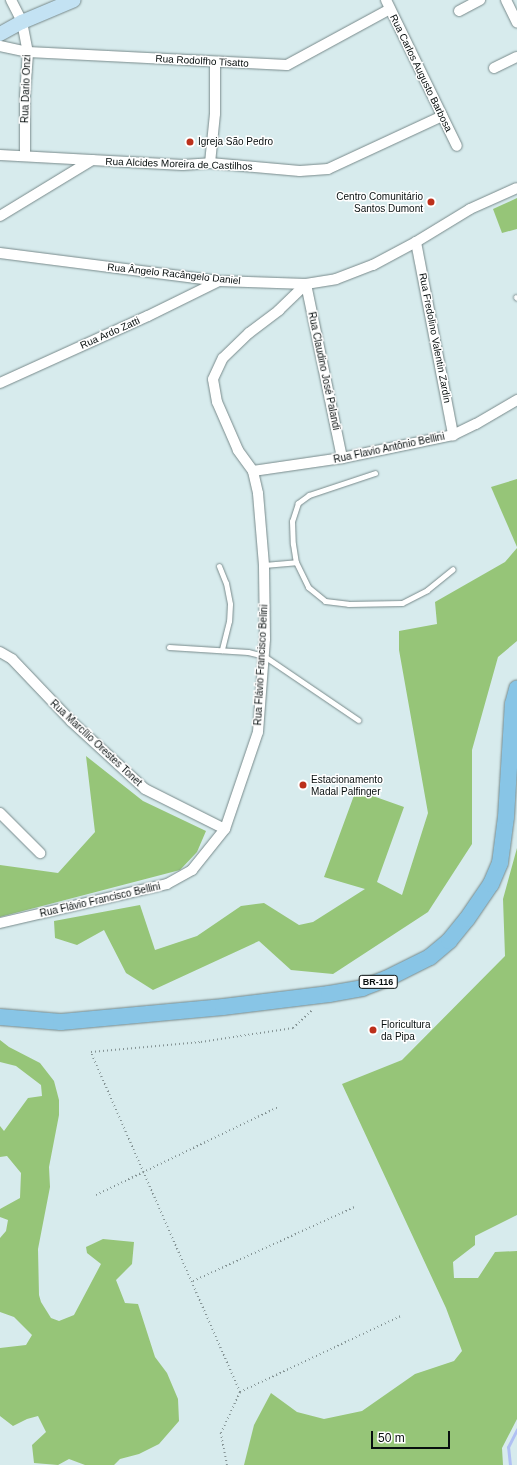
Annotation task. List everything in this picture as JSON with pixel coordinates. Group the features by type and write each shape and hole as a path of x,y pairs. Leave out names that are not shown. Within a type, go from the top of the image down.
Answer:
{"main road":[{"name":"BR-116","path":"0,1017 61,1022 222,1007 329,994 362,988 386,979 430,956 449,941 467,919 491,884 500,863 506,817 513,704 517,689"}],"street":[{"name":"Rua Dario Onzi","path":"11,0 22,22 28,52 25,96 25,156"},
{"path":"0,34 22,22 74,0"},
{"path":"459,10 480,0"},
{"path":"506,0 517,23"},
{"name":"Rua Rodolfho Tisatto","path":"0,46 28,52 287,65 388,5"},
{"name":"Rua Carlos Augusto Barbosa","path":"388,5 457,146"},
{"path":"494,68 517,57"},
{"path":"210,163 215,114 215,62"},
{"name":"Rua Alcides Moreira de Castilhos","path":"0,155 183,165 210,163 300,171 328,169 442,116"},
{"path":"0,216 92,160"},
{"name":"Rua Ângelo Racângelo Daniel","path":"0,253 219,281 306,284 336,279 373,265 416,242 470,208 517,188"},
{"name":"Rua Fredolino Valentin Zardin","path":"416,242 453,434"},
{"name":"Rua Ardo Zatti","path":"0,383 148,316 219,281"},
{"path":"253,471 238,450 216,402 213,379 224,358 249,334 279,310 306,284"},
{"name":"Rua Claudino José Palandi","path":"306,284 342,458"},
{"name":"Rua Flavio Antônio Bellini","path":"253,471 342,458 453,434 476,424 517,400"},
{"name":"Rua Flávio Francisco Belini","path":"225,829 258,732 264,656 264,565 258,493 253,471"},
{"name":"Rua Marcílio Orestes Tonet","path":"0,652 12,659 71,721 145,789 225,829"},
{"path":"0,813 40,853"},
{"name":"Rua Flávio Francisco Bellini","path":"0,923 167,884 192,870 225,829"}],"lane":[{"path":"375,473 309,495 298,502 292,521 293,544 296,562 308,587 325,601 348,604 402,603 427,590 453,569"},
{"path":"264,565 296,562"},
{"path":"219,566 226,583 230,604 229,621 222,650"},
{"path":"169,647 248,652 264,656 358,720"}],"path":[{"path":"240,1392 91,1052 201,1042 292,1028 313,1009"},
{"path":"96,1195 278,1107"},
{"path":"192,1281 355,1207"},
{"path":"227,1465 221,1433 240,1392 401,1316"}],"green space":[{"path":"517,198 517,229 502,233 493,209"},
{"path":"517,479 517,547 491,487"},
{"path":"517,548 517,641 498,657 472,750 472,844 428,912 333,974 291,970 259,941 153,990 126,973 104,930 77,945 55,938 54,921 140,905 155,950 197,936 241,906 264,903 299,925 313,922 365,889 324,877 356,790 404,807 377,882 402,895 428,813 399,650 399,631 437,624 435,602 505,562"},
{"path":"86,756 143,801 206,831 197,852 180,870 0,917 0,865 58,873 95,832"},
{"path":"517,848 517,1215 475,1236 475,1245 453,1262 454,1278 478,1278 495,1252 517,1251 517,1419 502,1448 503,1465 244,1465 254,1425 271,1393 297,1412 324,1419 362,1411 415,1374 454,1361 462,1351 446,1308 342,1084 402,1060 505,956 503,899"},
{"path":"0,1040 9,1047 40,1063 54,1081 59,1100 59,1115 49,1167 50,1187 38,1249 39,1295 41,1302 51,1318 59,1321 74,1315 101,1264 87,1253 86,1247 103,1239 134,1242 132,1264 116,1280 125,1303 138,1304 155,1357 167,1373 178,1399 179,1421 159,1444 139,1454 120,1459 114,1465 85,1465 69,1459 58,1465 34,1463 32,1445 46,1432 38,1416 27,1419 13,1426 0,1416 0,1348 26,1345 32,1335 14,1317 0,1312 0,1238 6,1231 8,1220 0,1217 0,1209 20,1198 21,1173 7,1156 0,1157 0,1126 4,1131 28,1098 42,1096 41,1085 16,1066 0,1062"}],"waterway":[{"path":"510,1465 508,1447 517,1429"}],"place":[{"name":"Igreja São Pedro","path":"190,142"},
{"name":"Centro Comunitário Santos Dumont","path":"431,202"},
{"name":"Estacionamento Madal Palfinger","path":"303,785"},
{"name":"Floricultura da Pipa","path":"373,1030"}]}
